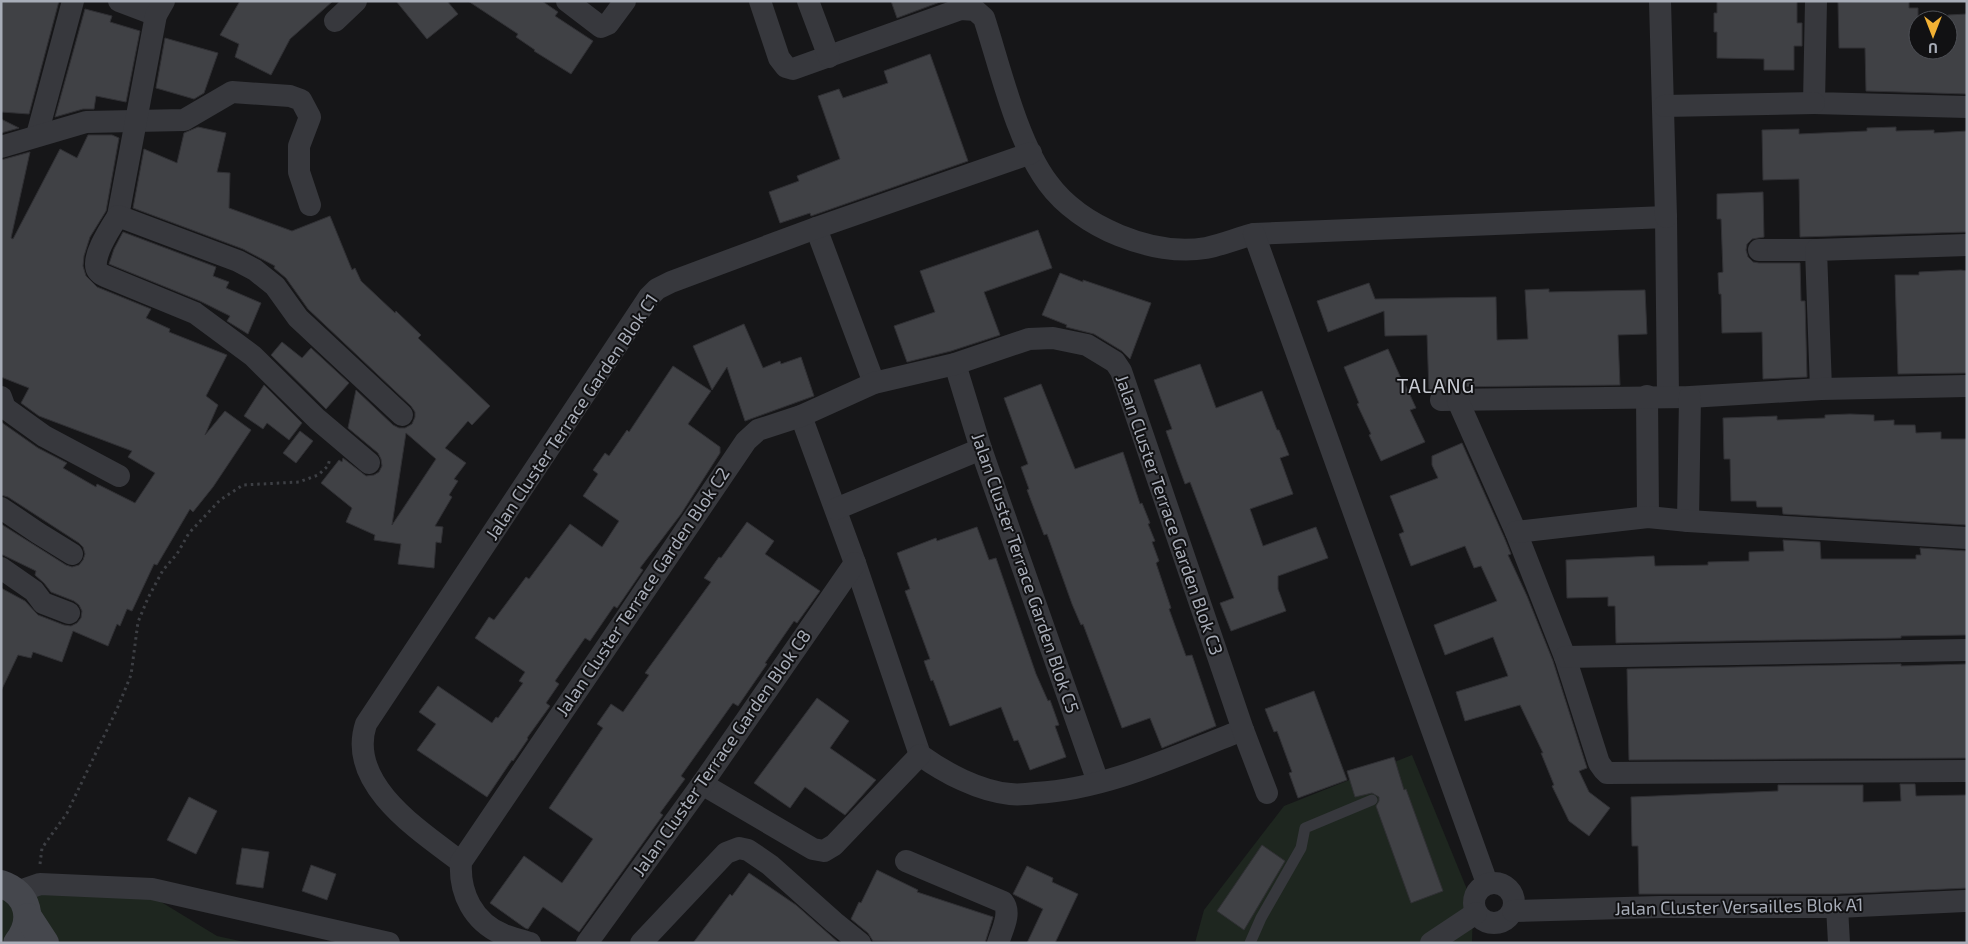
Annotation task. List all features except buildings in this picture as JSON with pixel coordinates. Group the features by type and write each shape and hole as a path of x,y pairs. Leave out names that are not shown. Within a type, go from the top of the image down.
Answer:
{"street":[{"path":"37,135 73,1"},
{"path":"119,1 160,8 134,122 118,216 107,232 97,257 96,265 98,272 195,313 253,356 336,436 370,463"},
{"path":"335,21 356,1"},
{"path":"567,1 601,27 607,25 625,1"},
{"path":"760,1 779,58 786,67 798,67 829,57 961,9 975,10 984,18 1030,153 1048,183 1069,206 1102,229 1161,248 1206,248 1254,234 1666,217"},
{"path":"808,1 829,57"},
{"path":"1660,1 1664,106 1668,396 1688,521"},
{"path":"1814,103 1816,1"},
{"path":"1,147 86,122 184,120 232,92 290,96 301,100 310,117 300,146 300,172 310,205"},
{"path":"1664,106 1814,103 1967,107"},
{"name":"Jalan Cluster Terrace Garden Blok C1","path":"462,862 429,838 385,799 368,774 362,751 362,736 366,724 649,297 657,289 671,282 816,228 1030,153"},
{"path":"118,216 256,270 275,286 298,318 402,414"},
{"path":"816,228 874,383"},
{"path":"1254,234 1487,883"},
{"path":"1759,250 1967,246"},
{"path":"1816,250 1821,389"},
{"name":"Jalan Cluster Terrace Garden Blok C3","path":"874,383 955,364 1029,339 1042,338 1087,345 1115,362 1120,371 1243,730 1267,793"},
{"name":"Jalan Cluster Terrace Garden Blok C5","path":"955,364 981,449 1098,782"},
{"name":"Jalan Cluster Terrace Garden Blok C2","path":"462,862 746,441 758,430 800,416 874,383"},
{"path":"1967,386 1821,389 1668,396 1450,400 1516,532 1565,658 1599,763 1608,773 1967,771"},
{"path":"1648,517 1668,396"},
{"path":"1,397 5,408 44,436 119,476"},
{"path":"800,416 836,509 920,754 932,763 979,787 1010,794 1060,792 1131,772 1243,730"},
{"path":"836,509 981,449"},
{"path":"1,508 72,554"},
{"path":"1516,532 1648,517 1967,538"},
{"name":"Jalan Cluster Terrace Garden Blok C8","path":"587,943 702,784 855,563"},
{"path":"1,568 34,591 43,603 70,613"},
{"path":"1565,658 1967,650"},
{"path":"702,784 813,849 824,851 834,845 920,754"},
{"path":"642,943 726,853 739,848 748,850 770,865 860,943"},
{"path":"906,861 1003,902 1007,913 998,943"},
{"path":"462,862 460,877 463,893 473,911 483,921 502,934 530,943"},
{"path":"1487,883 1503,884 1513,896 1513,911 1509,918 1502,922 1487,922 1476,913 1473,904 1474,896 1479,888 1487,883"},
{"path":"45,943 28,917 19,887 152,889 389,943"},
{"name":"Jalan Cluster Versailles Blok A1","path":"1513,911 1660,907 1837,907 1965,901"},
{"path":"1837,907 1839,943"},
{"path":"1431,943 1476,913"},
{"path":"17,943 23,935 28,917"}],"lane":[{"path":"1250,943 1260,918 1301,848 1305,828 1372,800"}],"path":[{"path":"19,887 40,863 42,848 67,813 117,709 131,675 138,622 163,570 177,554 189,533 220,500 243,485 300,482 318,474 328,466 336,436"}],"shaded area":[{"path":"1412,755 1473,904 1472,943 1195,943 1204,910 1284,806"},
{"path":"1,888 153,897 217,936 249,943 1,943"}],"district":[{"name":"TALANG","path":"1436,386"}]}
